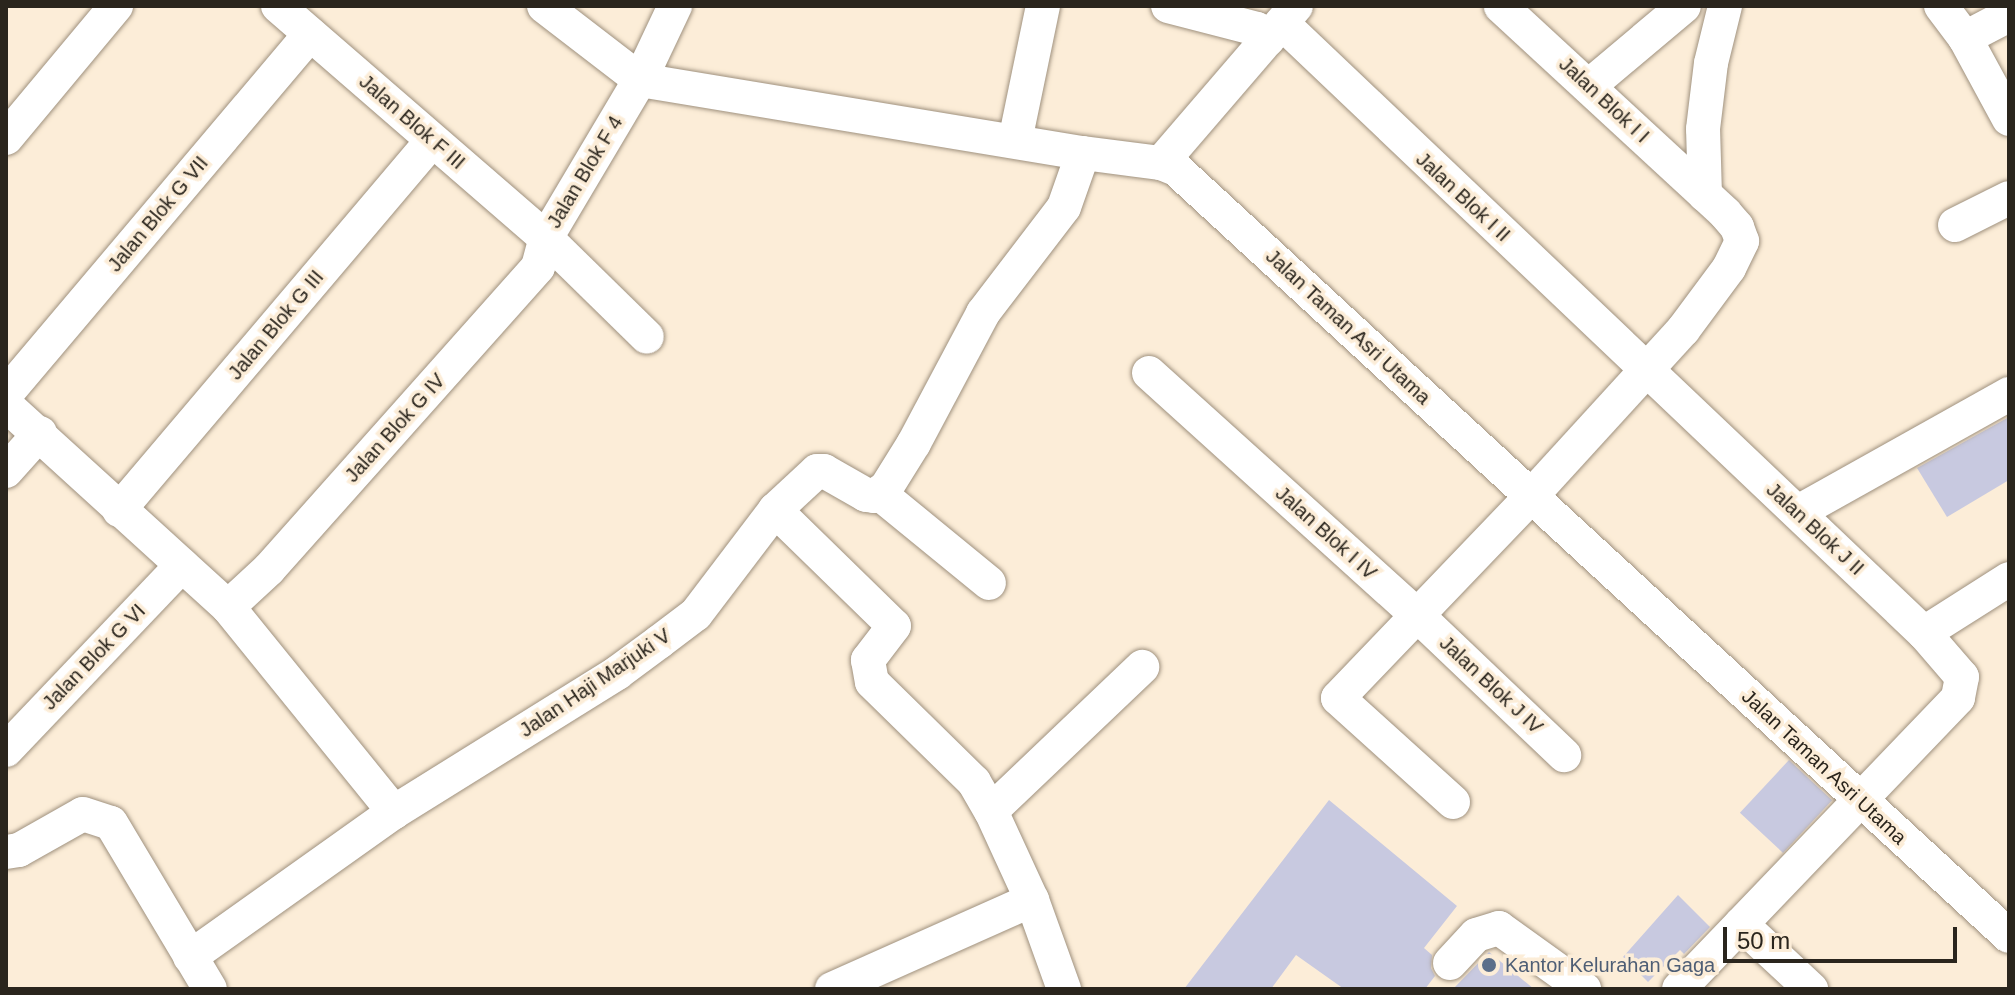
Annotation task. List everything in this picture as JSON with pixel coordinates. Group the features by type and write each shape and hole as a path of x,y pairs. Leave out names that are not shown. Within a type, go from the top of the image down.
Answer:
{"street":[{"path":"6,138 116,6"},
{"name":"Jalan Blok F III","path":"278,6 546,238 647,337"},
{"name":"Jalan Taman Asri Utama","path":"544,6 632,93 1015,141 1161,163 1176,169 2009,936"},
{"name":"Jalan Blok F 4","path":"546,238 632,93 675,6"},
{"path":"1015,141 1043,6"},
{"name":"Jalan Blok I II","path":"1168,6 1257,29 1282,23 1646,369"},
{"name":"Jalan Blok I I","path":"1501,6 1737,227 1742,241 1729,268 1683,330 1646,369"},
{"path":"1589,86 1684,6"},
{"path":"1705,195 1703,129 1711,63 1725,6"},
{"path":"1941,6 1965,38 2009,119"},
{"path":"1965,38 2009,15"},
{"path":"1161,163 1282,23"},
{"name":"Jalan Blok G VII","path":"6,394 310,34"},
{"name":"Jalan Blok G III","path":"119,510 432,141"},
{"path":"989,583 879,493 914,443 983,313 1064,207 1083,153"},
{"path":"1955,225 2009,198"},
{"name":"Jalan Blok G IV","path":"228,607 269,569 538,267 546,238"},
{"path":"1453,802 1338,698 1531,496 1646,369"},
{"name":"Jalan Blok J II","path":"1646,369 1924,633 1962,677 1958,698 1862,802"},
{"name":"Jalan Blok I IV","path":"1149,373 1418,616"},
{"path":"1798,512 2009,394"},
{"path":"6,405 228,607 394,812"},
{"path":"6,471 40,433"},
{"name":"Jalan Haji Marjuki V","path":"190,957 394,812 617,673 696,614 775,510 817,471 824,471 866,495 879,493"},
{"path":"775,510 894,626 868,660 872,682 974,782 991,811 1032,900 1064,989"},
{"name":"Jalan Blok G VI","path":"6,750 182,565"},
{"path":"1924,633 2009,579"},
{"name":"Jalan Blok J IV","path":"1418,616 1564,755"},
{"path":"991,811 1142,667"},
{"path":"1679,989 1862,802"},
{"path":"6,852 19,850 83,814 101,817 111,823 210,989"},
{"path":"832,989 1032,900"},
{"path":"1741,924 1811,989"},
{"path":"1450,963 1476,935 1499,928 1584,989"}],"building":[{"path":"2009,417 2009,480 1947,517 1917,468"},
{"path":"1789,760 1832,800 1783,853 1740,813"},
{"path":"1329,800 1457,906 1424,948 1432,955 1431,968 1435,976 1425,989 1344,989 1296,955 1271,989 1184,989"},
{"path":"1678,895 1710,927 1684,954 1680,950 1648,982 1623,957"},
{"name":"Kantor Kelurahan Gaga","path":"1489,952 1534,989 1453,989"}],"place":[{"name":"Kantor Kelurahan Gaga","path":"1489,965"}]}
